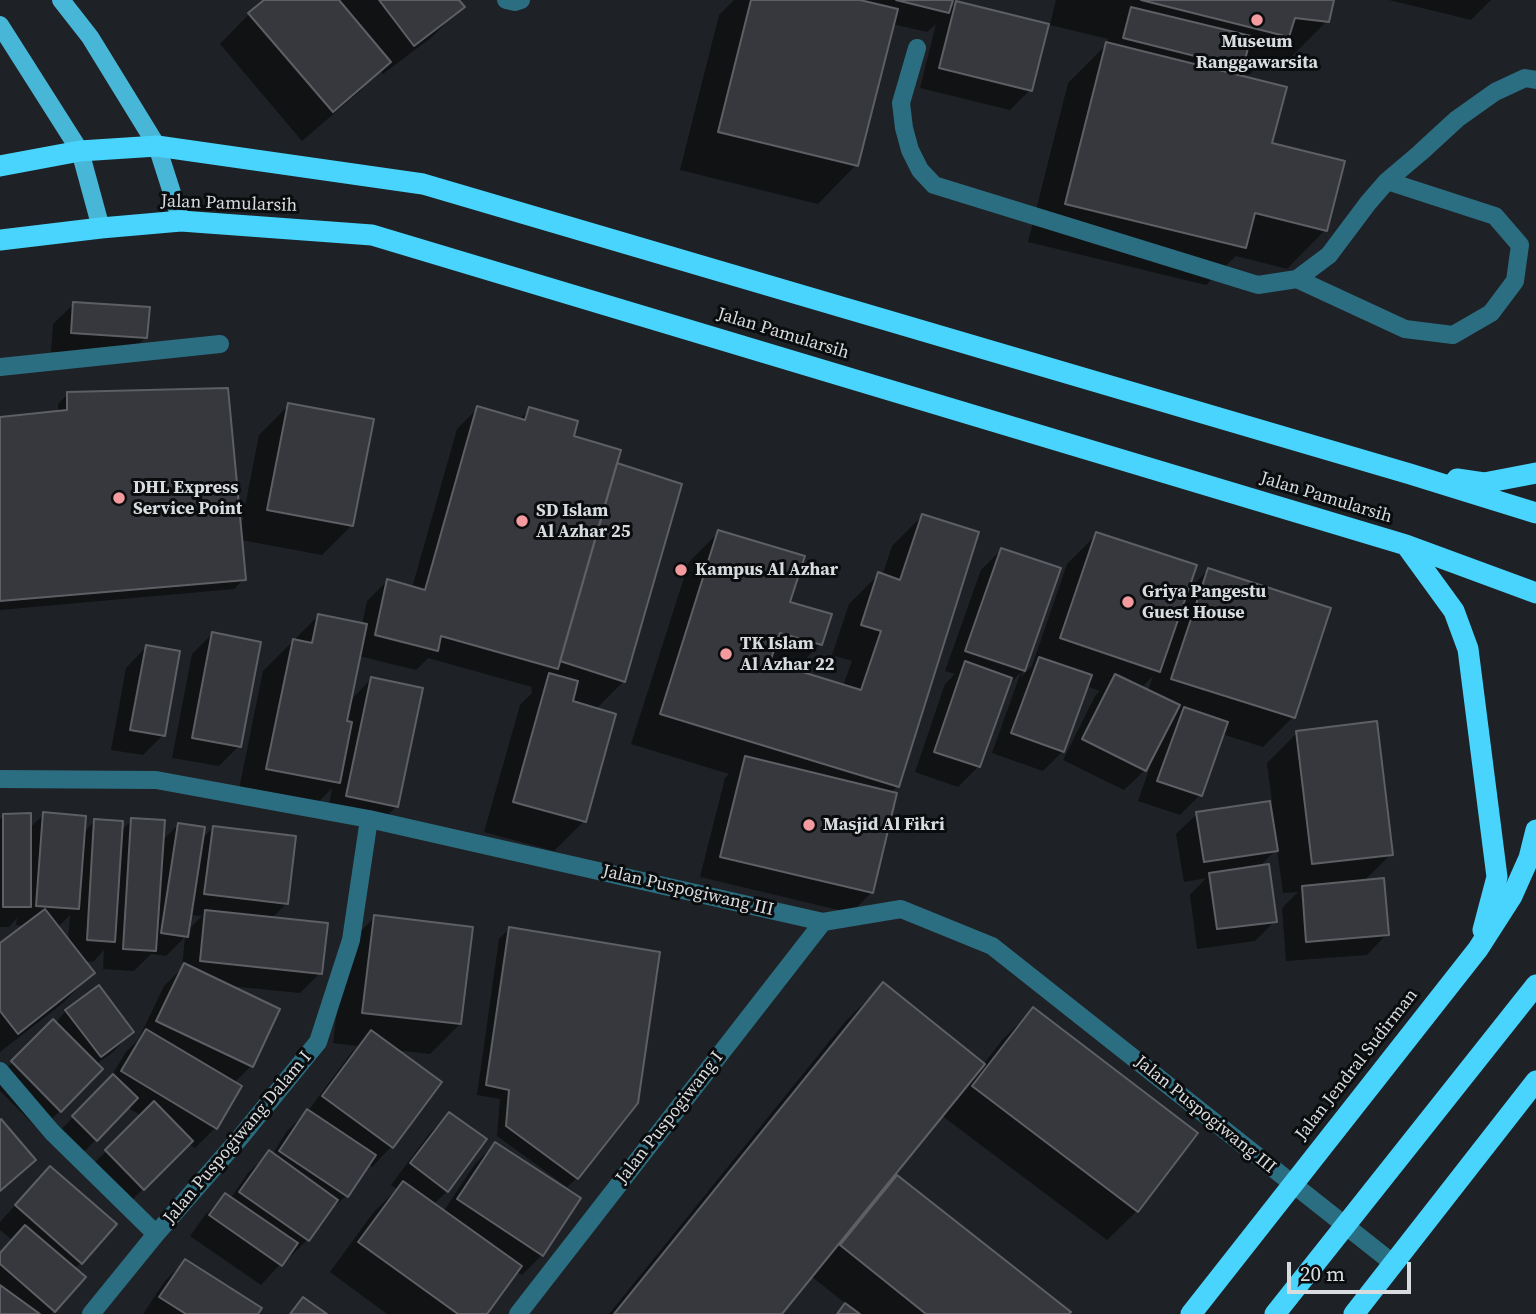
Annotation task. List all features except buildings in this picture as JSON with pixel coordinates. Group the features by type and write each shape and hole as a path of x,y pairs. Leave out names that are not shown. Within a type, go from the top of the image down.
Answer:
{"highway":[{"path":"0,166 80,151 157,146 423,184 1536,513"},
{"name":"Jalan Pamularsih","path":"0,240 181,221 372,235 1406,545 1536,593"},
{"path":"1410,474 1484,483 1536,472"},
{"path":"1406,545 1454,611 1468,649 1497,877 1478,949"},
{"name":"Jalan Jendral Sudirman","path":"1191,1314 1478,949 1512,896 1529,858 1536,830"},
{"path":"1275,1314 1536,985"},
{"path":"1354,1314 1534,1085"}],"main road":[{"path":"61,0 90,37 157,146 181,221"},
{"path":"0,25 80,151 101,228"}],"street":[{"path":"506,0 521,0"},
{"path":"917,48 901,103 904,128 910,150 920,170 934,185 1258,285 1297,279 1329,255 1387,181 1457,119 1495,92 1525,78 1536,80"},
{"path":"1297,279 1405,328 1453,335 1492,313 1515,281 1520,245 1495,216 1387,181"},
{"path":"0,368 220,344"},
{"name":"Jalan Puspogiwang III","path":"0,779 156,780 369,818 823,922 901,909 992,946 1394,1264"},
{"name":"Jalan Puspogiwang Dalam I","path":"91,1314 318,1042 351,940 369,818"},
{"name":"Jalan Puspogiwang I","path":"518,1314 823,922"},
{"path":"0,1071 52,1132 156,1234"}],"place":[{"name":"Museum Ranggawarsita","path":"1257,20"},
{"name":"DHL Express Service Point","path":"119,498"},
{"name":"SD Islam Al Azhar 25","path":"522,521"},
{"name":"Kampus Al Azhar","path":"681,570"},
{"name":"Griya Pangestu Guest House","path":"1128,602"},
{"name":"TK Islam Al Azhar 22","path":"726,654"},
{"name":"Masjid Al Fikri","path":"809,825"}]}
